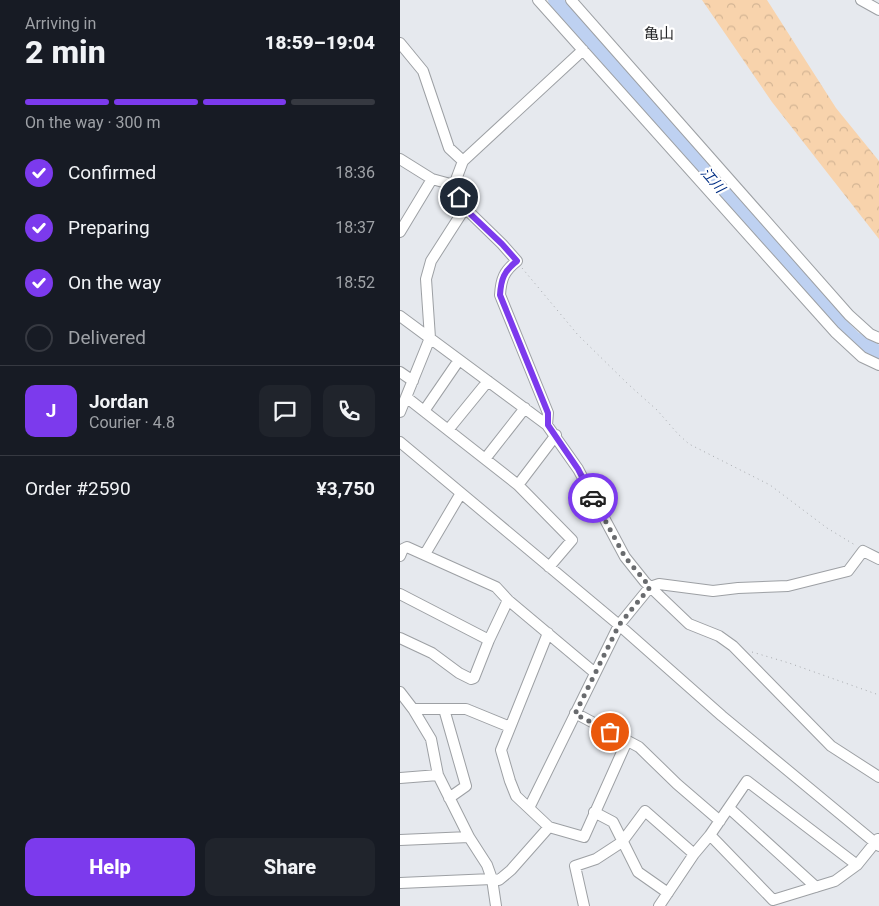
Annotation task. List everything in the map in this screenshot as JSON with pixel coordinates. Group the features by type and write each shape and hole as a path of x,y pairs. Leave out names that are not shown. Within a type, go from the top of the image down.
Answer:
{"street":[{"path":"538,0 835,332 862,357 879,365"},
{"path":"571,0 849,315 870,334 879,338"},
{"path":"861,0 879,10"},
{"path":"401,45 422,71 449,148 463,161"},
{"path":"548,425 548,413 500,295 500,281 517,261 464,208 454,185 463,161 582,50"},
{"path":"400,159 432,179 454,185"},
{"path":"400,232 432,179"},
{"path":"400,412 430,338 426,279 431,261 464,208"},
{"path":"400,316 548,425 578,469 625,557 650,587 689,624 719,636 733,646 831,746 879,777"},
{"path":"424,411 459,360"},
{"path":"400,372 413,381"},
{"path":"448,430 488,381"},
{"path":"406,397 518,485 572,540 549,567"},
{"path":"485,459 525,408"},
{"path":"518,485 556,435"},
{"path":"400,442 619,625 722,716 878,842 857,865 835,880 770,904 710,835"},
{"path":"425,554 461,493"},
{"path":"400,556 403,549 407,547 496,588 595,673"},
{"path":"529,808 619,625 650,587 658,584 713,591 788,586 848,571 863,550 879,559"},
{"path":"400,594 489,640"},
{"path":"400,638 432,654 471,680 474,678 508,600"},
{"path":"548,633 500,750 516,796 549,827 584,837 627,741"},
{"path":"400,692 431,739 438,775 469,837 487,865 492,878 496,906"},
{"path":"413,709 466,709 510,726"},
{"path":"444,709 466,786 449,798"},
{"path":"575,714 639,747 677,784 720,821"},
{"path":"401,775 438,775"},
{"path":"659,906 747,781 857,865"},
{"path":"729,808 816,886"},
{"path":"584,906 575,866 596,859 622,842 645,811 694,854"},
{"path":"594,812 613,822 638,872 668,893"},
{"path":"400,883 492,878 498,880 511,870 549,827"},
{"path":"400,840 469,837"}],"path":[{"path":"517,261 578,335 628,385 658,410 689,444 770,485 827,528 863,550"},
{"path":"733,646 789,663 879,695"}],"green space":[{"path":"702,0 767,0 836,108 879,161 879,239 772,102"}],"waterway":[{"name":"江川","path":"555,0 843,327 854,338 879,353"}],"way so far":[{"path":"593,498 625,557 650,587 619,625 575,714 610,732"}],"district":[{"name":"亀山","path":"659,34"}],"route":[{"path":"459,197 464,208 517,261 500,281 500,295 548,413 548,425 578,469 593,498"}]}
